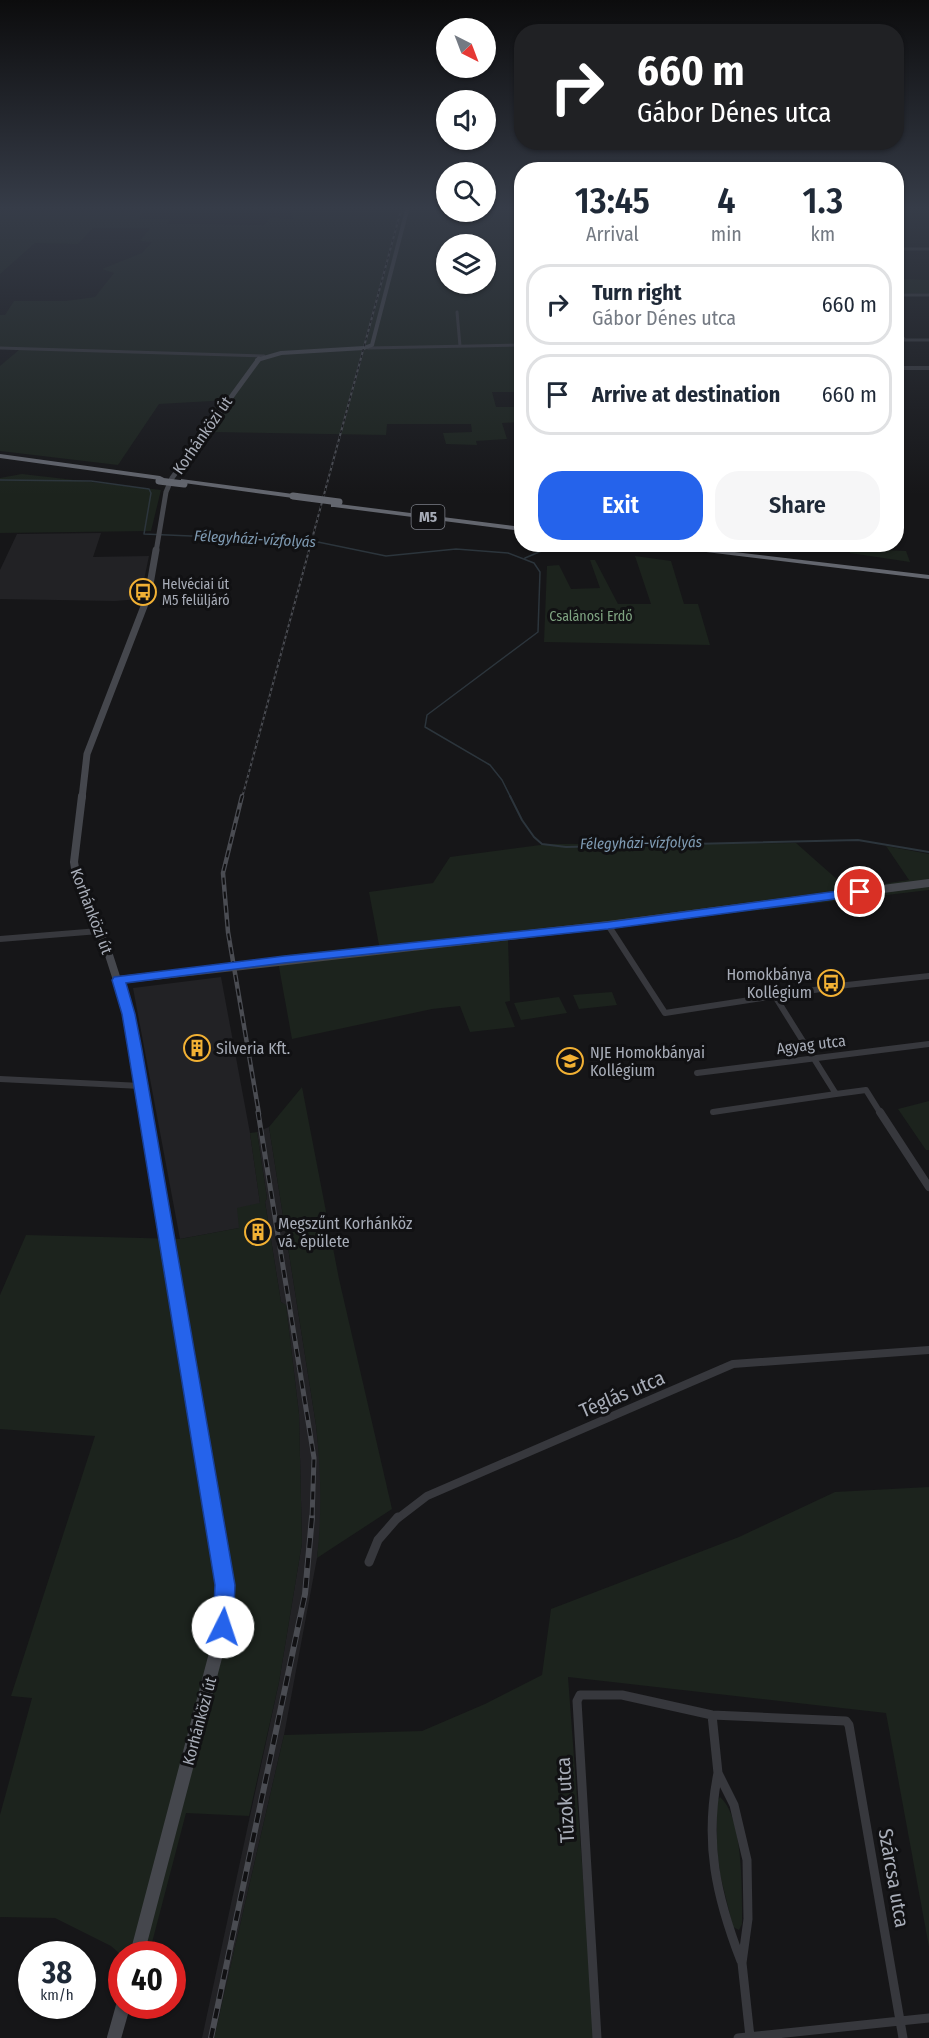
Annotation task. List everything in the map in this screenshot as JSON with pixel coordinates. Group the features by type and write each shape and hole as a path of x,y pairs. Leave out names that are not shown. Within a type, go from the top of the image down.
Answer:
{"highway":[{"name":"M5","path":"0,458 514,527"},
{"path":"718,552 929,575"},
{"path":"739,552 929,575"}],"street":[{"path":"368,348 373,343 383,305"},
{"path":"457,312 460,346"},
{"path":"905,340 929,340"},
{"path":"0,348 264,356 368,348 514,345"},
{"name":"Korhánközi út","path":"140,1941 216,1660 223,1627 225,1595 128,1014 118,980 76,874 74,862 87,754 148,596 166,492 172,478 254,363 264,356"},
{"path":"904,368 929,368"},
{"path":"118,980 608,926 929,883"},
{"path":"608,926 666,1013 929,976"},
{"path":"0,939 99,931"},
{"path":"776,998 836,1094"},
{"name":"Agyag utca","path":"697,1073 929,1044"},
{"path":"0,1079 141,1086"},
{"path":"713,1112 866,1090 929,1187"},
{"name":"Téglás utca","path":"369,1563 374,1545 390,1522 427,1496 733,1364 929,1350"},
{"name":"Túzok utca","path":"597,2038 577,1701 580,1695 622,1695 712,1715 841,1719 849,1725"},
{"path":"712,1715 718,1773 711,1800 711,1858 724,1920 742,1963"},
{"name":"Szárcsa utca","path":"849,1725 903,2038"},
{"path":"718,1773 734,1805 747,1860 748,1919 742,1963 750,2037"},
{"path":"738,2038 901,2019 929,2018"},
{"path":"114,2038 119,2019"}],"shaded area":[{"path":"101,533 93,557 149,556 140,599 115,601 0,599 0,570 17,534"},
{"path":"221,977 250,1133 260,1203 239,1228 180,1239 133,988"},
{"path":"269,1127 316,1425 321,1472 322,1518 317,1558 284,1735 214,2038 202,2038 279,1682 302,1543 299,1414 286,1306 281,1302 265,1202 267,1198 257,1132"}],"green space":[{"path":"11,305 514,305 514,392 492,392 496,407 514,407 514,422 502,423 507,439 476,441 477,445 446,444 443,433 472,432 471,424 387,424 386,435 212,432 229,400 159,404 118,465 0,451 0,366 20,349 0,347 0,315 5,315"},
{"path":"22,474 161,490 151,531 0,533 0,478"},
{"path":"906,551 910,562 850,553"},
{"name":"Csalánosi Erdő","path":"635,556 671,561 684,604 698,604 710,645 544,642 547,566 559,565 571,589 600,588 590,560 595,560 618,604 651,604"},
{"path":"796,843 848,889 909,880 886,846 929,854 929,890 508,940 510,1001 505,1002 515,1027 470,1032 460,1006 432,1009 292,1039 277,956 379,945 369,892 433,883 450,857 548,844"},
{"path":"612,992 617,1005 579,1009 573,995"},
{"path":"559,997 567,1013 521,1020 514,1003"},
{"path":"302,1087 339,1279 392,1509 317,1558 320,1492 316,1425 269,1127"},
{"path":"929,1101 929,1150 926,1150 898,1109"},
{"path":"257,1132 267,1198 265,1202 281,1302 286,1305 299,1414 302,1543 279,1682 249,1816 186,1813 152,1941 108,1941 108,1944 55,1918 0,1917 0,1815 32,1698 11,1696 95,1436 0,1429 0,1295 26,1235 180,1239 239,1228 237,1208 260,1203 250,1133"},
{"path":"929,1487 929,1947 886,1713 568,1677 595,2038 214,2038 284,1735 422,1731 485,1704 542,1675 551,1609 739,1537 835,1492"},
{"path":"720,1797 728,1807 738,1838 742,1894 742,1924 739,1930 733,1927 720,1874 717,1849 717,1801"}],"waterway":[{"name":"Félegyházi-vízfolyás","path":"0,480 91,481 149,489 151,493 144,534 313,541 386,556 456,549 508,553 534,563 540,572 538,632 427,715 425,727 490,765 502,780 522,820 542,844 566,847 858,840 929,852"},
{"path":"525,558 539,552"}],"railway":[{"path":"242,798 375,305"},
{"path":"242,796 223,873 228,932 259,1114"},
{"path":"258,1112 314,1458 312,1519"},
{"path":"211,2038 305,1594 312,1517"}],"place":[{"name":"Helvéciai út M5 felüljáró","path":"143,592"},
{"name":"Homokbánya Kollégium","path":"831,983"},
{"name":"Silveria Kft.","path":"197,1048"},
{"name":"NJE Homokbányai Kollégium","path":"570,1061"},
{"name":"Megszűnt Korhánköz vá. épülete","path":"258,1232"}],"route":[{"path":"223,1627 225,1585 135,1050 118,980 608,926 860,892"}]}
